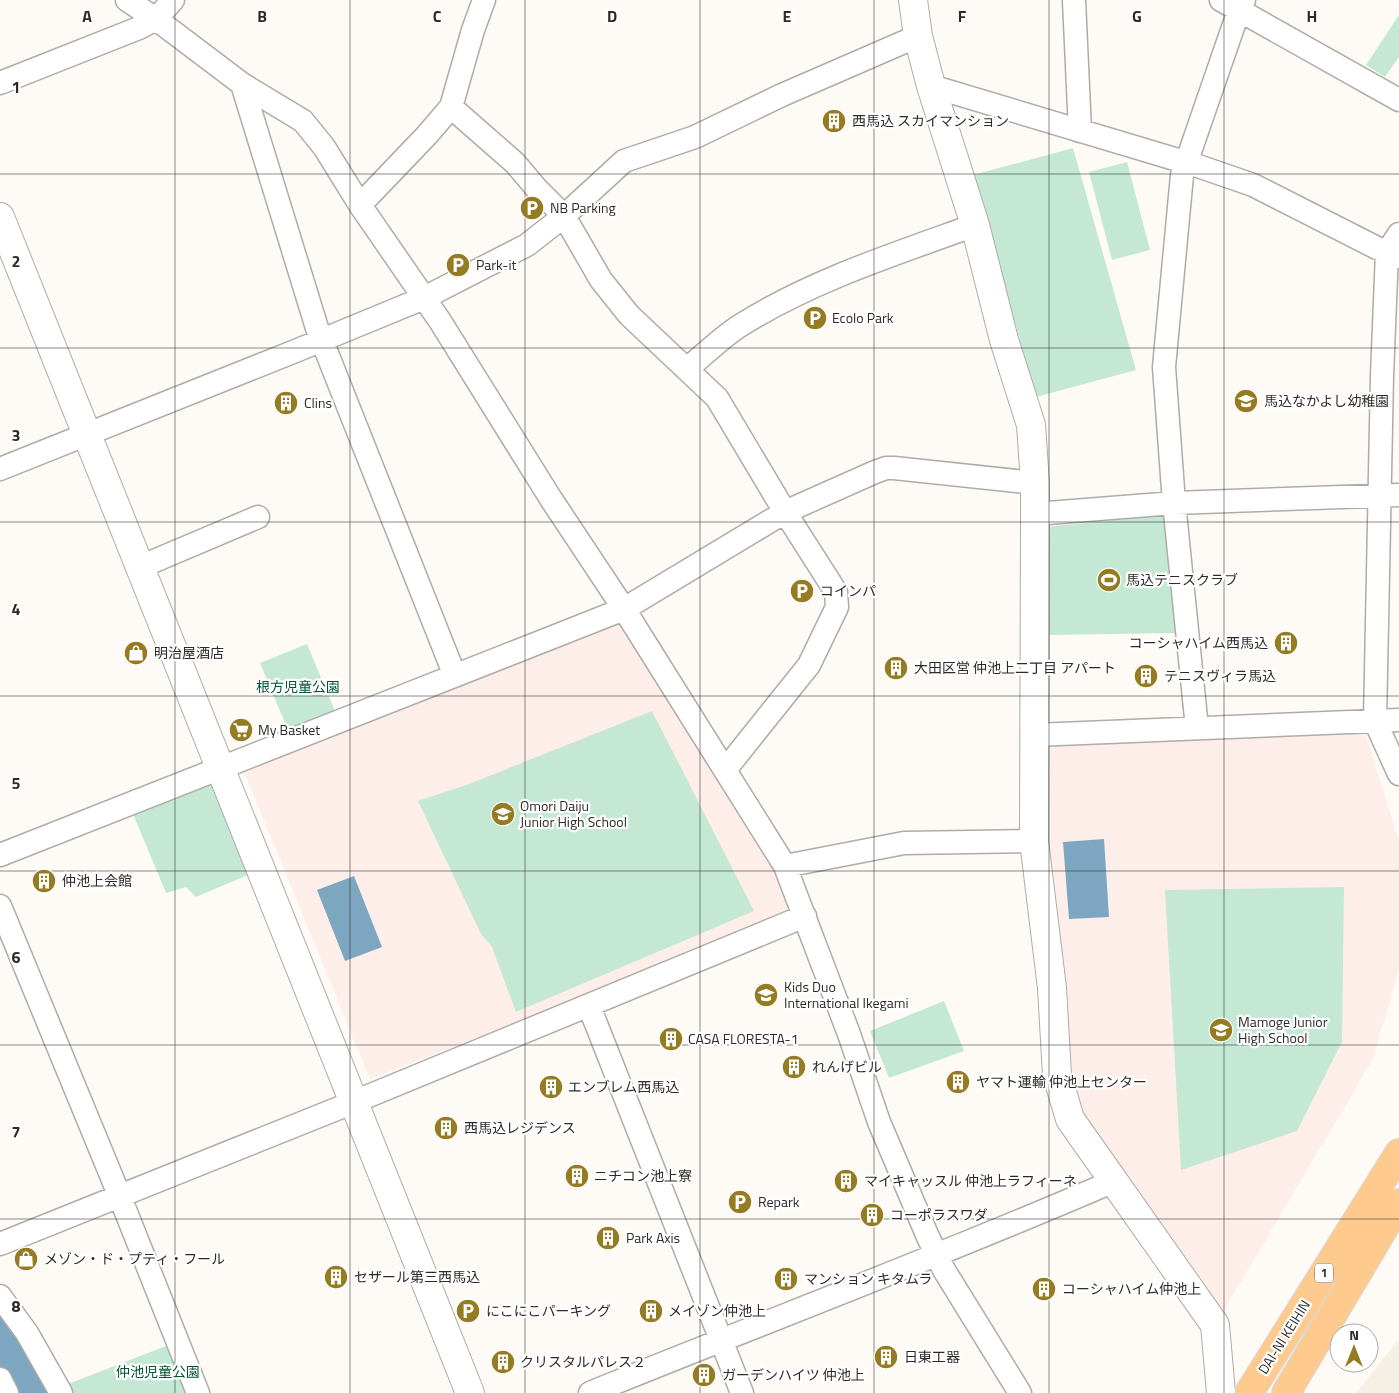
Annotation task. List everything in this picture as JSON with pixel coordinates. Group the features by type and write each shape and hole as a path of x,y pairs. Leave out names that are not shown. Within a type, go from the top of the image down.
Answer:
{"highway":[{"name":"DAI-NI KEIHIN","path":"1249,1393 1399,1153"},
{"name":"1","path":"1286,1393 1399,1203"}],"street":[{"path":"127,0 242,84 303,121 324,147 360,205 440,321 785,866 849,1034 879,1122 936,1256 1020,1393"},
{"path":"0,83 156,20 173,0"},
{"path":"360,205 451,107 472,30 484,0"},
{"path":"913,0 918,36 931,86 975,225 1004,340 1031,425 1035,483 1034,841 1052,988 1057,1075 1070,1119 1215,1325 1221,1393"},
{"path":"1074,0 1080,131"},
{"path":"1197,728 1174,503 1164,367 1182,175 1235,3 1399,100"},
{"path":"0,469 424,298 527,245 564,216 624,162 695,137 788,93 918,36"},
{"path":"242,84 322,340 455,676"},
{"path":"931,86 1186,162 1252,185 1395,247 1389,495 1375,721 1399,774"},
{"path":"451,107 515,164 564,216 601,280 629,315 688,368 717,398 785,512 836,592 837,607 809,665 725,770"},
{"path":"0,217 470,1393"},
{"path":"688,368 740,326 795,295 844,273 975,225"},
{"path":"0,856 624,609 785,512 886,468 1035,483"},
{"path":"1035,514 1174,503 1389,495"},
{"path":"140,567 258,517"},
{"path":"1035,735 1399,720"},
{"path":"785,866 904,843 1034,841"},
{"path":"0,906 120,1197 198,1393"},
{"path":"0,1244 354,1102 805,916"},
{"path":"589,1006 742,1393"},
{"path":"590,1393 721,1339 936,1256 1114,1181"},
{"path":"0,1296 27,1333 61,1393"},
{"path":"0,1380 7,1393"}],"shaded area":[{"name":"Omori Daiju Junior High School","path":"621,619 769,854 797,914 370,1079 242,767"},
{"name":"Mamoge Junior High School","path":"1364,728 1399,841 1399,969 1373,1059 1223,1312 1191,1279 1072,1104 1048,906 1046,749 1050,743"},
{"path":"1399,1339 1399,1393 1356,1393 1372,1373 1379,1373 1379,1364"}],"green space":[{"path":"1399,15 1399,57 1385,77 1366,65"},
{"path":"1073,148 1136,370 1036,397 973,175"},
{"path":"1127,162 1150,250 1112,260 1089,172"},
{"name":"馬込テニスクラブ","path":"1166,515 1177,633 1048,635 1045,527"},
{"name":"根方児童公園","path":"307,644 335,711 288,730 260,663"},
{"path":"652,711 754,911 516,1012 492,947 481,934 418,801 469,784"},
{"path":"211,783 250,874 196,897 186,887 166,893 133,814"},
{"path":"1344,887 1342,1042 1297,1131 1181,1170 1165,890"},
{"path":"944,1001 964,1051 889,1078 870,1031"},
{"name":"仲池児童公園","path":"171,1344 189,1393 72,1393 68,1384"}],"water":[{"path":"1104,839 1109,917 1069,919 1063,842"},
{"path":"354,876 382,947 345,961 317,890"},
{"path":"0,1308 51,1393 15,1393 0,1366"}],"place":[{"name":"西馬込 スカイマンション","path":"834,121"},
{"name":"NB Parking","path":"532,208"},
{"name":"Park-it","path":"458,265"},
{"name":"Ecolo Park","path":"815,318"},
{"name":"馬込なかよし幼稚園","path":"1246,401"},
{"name":"Clins","path":"286,403"},
{"name":"馬込テニスクラブ","path":"1109,580"},
{"name":"コインパ","path":"802,591"},
{"name":"コーシャハイム西馬込","path":"1286,643"},
{"name":"明治屋酒店","path":"136,653"},
{"name":"大田区営 仲池上二丁目 アパート","path":"896,668"},
{"name":"テニスヴィラ馬込","path":"1146,676"},
{"name":"My Basket","path":"241,730"},
{"name":"Omori Daiju Junior High School","path":"503,814"},
{"name":"仲池上会館","path":"44,881"},
{"name":"Kids Duo International Ikegami","path":"766,995"},
{"name":"Mamoge Junior High School","path":"1221,1030"},
{"name":"CASA FLORESTA-1","path":"671,1039"},
{"name":"れんげビル","path":"794,1067"},
{"name":"ヤマト運輸 仲池上センター","path":"958,1082"},
{"name":"エンブレム西馬込","path":"551,1087"},
{"name":"西馬込レジデンス","path":"446,1128"},
{"name":"ニチコン池上寮","path":"577,1176"},
{"name":"マイキャッスル 仲池上ラフィーネ","path":"846,1181"},
{"name":"Repark","path":"740,1202"},
{"name":"コーポラスワダ","path":"872,1215"},
{"name":"Park Axis","path":"608,1238"},
{"name":"メゾン・ド・プティ・フール","path":"26,1259"},
{"name":"セザール第三西馬込","path":"336,1277"},
{"name":"マンション キタムラ","path":"786,1279"},
{"name":"コーシャハイム仲池上","path":"1044,1289"},
{"name":"にこにこパーキング","path":"468,1311"},
{"name":"メイゾン仲池上","path":"651,1311"},
{"name":"日東工器","path":"886,1357"},
{"name":"クリスタルパレス２","path":"503,1362"},
{"name":"ガーデンハイツ 仲池上","path":"704,1375"}]}
